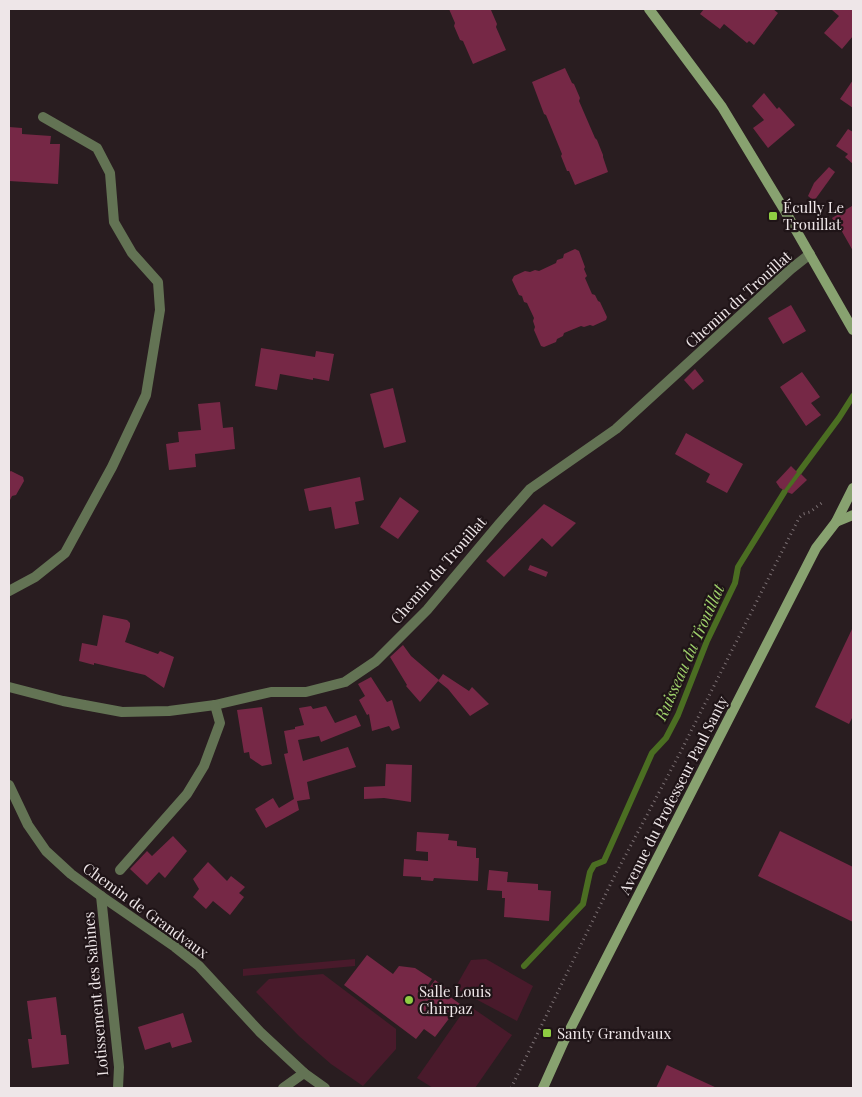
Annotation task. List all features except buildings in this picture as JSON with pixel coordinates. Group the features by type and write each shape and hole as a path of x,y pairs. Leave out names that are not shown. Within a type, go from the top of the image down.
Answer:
{"main road":[{"path":"648,9 722,107 853,330"},
{"name":"Avenue du Professeur Paul Santy","path":"543,1088 564,1041 816,548 836,522 853,488"},
{"path":"836,522 853,515"}],"street":[{"path":"9,590 35,577 65,553 107,475 146,395 160,310 158,282 132,253 114,222 110,172 97,148 43,117"},
{"name":"Chemin du Trouillat","path":"9,687 63,701 122,712 168,711 215,705 272,692 306,692 345,682 376,661 427,610 530,489 616,429 810,254"},
{"path":"120,870 187,794 204,766 220,723 215,705"},
{"name":"Chemin de Grandvaux","path":"9,785 28,825 46,851 71,874 199,966 260,1032 304,1073 325,1088"},
{"name":"Lotissement des Sabines","path":"101,896 119,1067 118,1088"},
{"path":"283,1088 304,1073"}],"path":[{"path":"511,1088 614,877 680,753 799,518 823,502"}],"shaded area":[{"path":"355,959 355,966 243,976 243,969"},
{"path":"486,959 533,986 517,1021 455,988 471,960"},
{"path":"323,974 396,1029 396,1049 363,1086 331,1064 299,1036 256,992 269,979"},
{"path":"468,1005 512,1035 475,1088 433,1088 417,1078"}],"waterway":[{"name":"Ruisseau du Trouillat","path":"524,966 583,904 590,872 594,865 604,861 652,753 666,738 678,715 707,641 735,583 738,567 785,491 853,396"}],"place":[{"name":"Écully Le Trouillat","path":"773,216"},
{"name":"Salle Louis Chirpaz","path":"409,1000"},
{"name":"Santy Grandvaux","path":"547,1033"}]}
